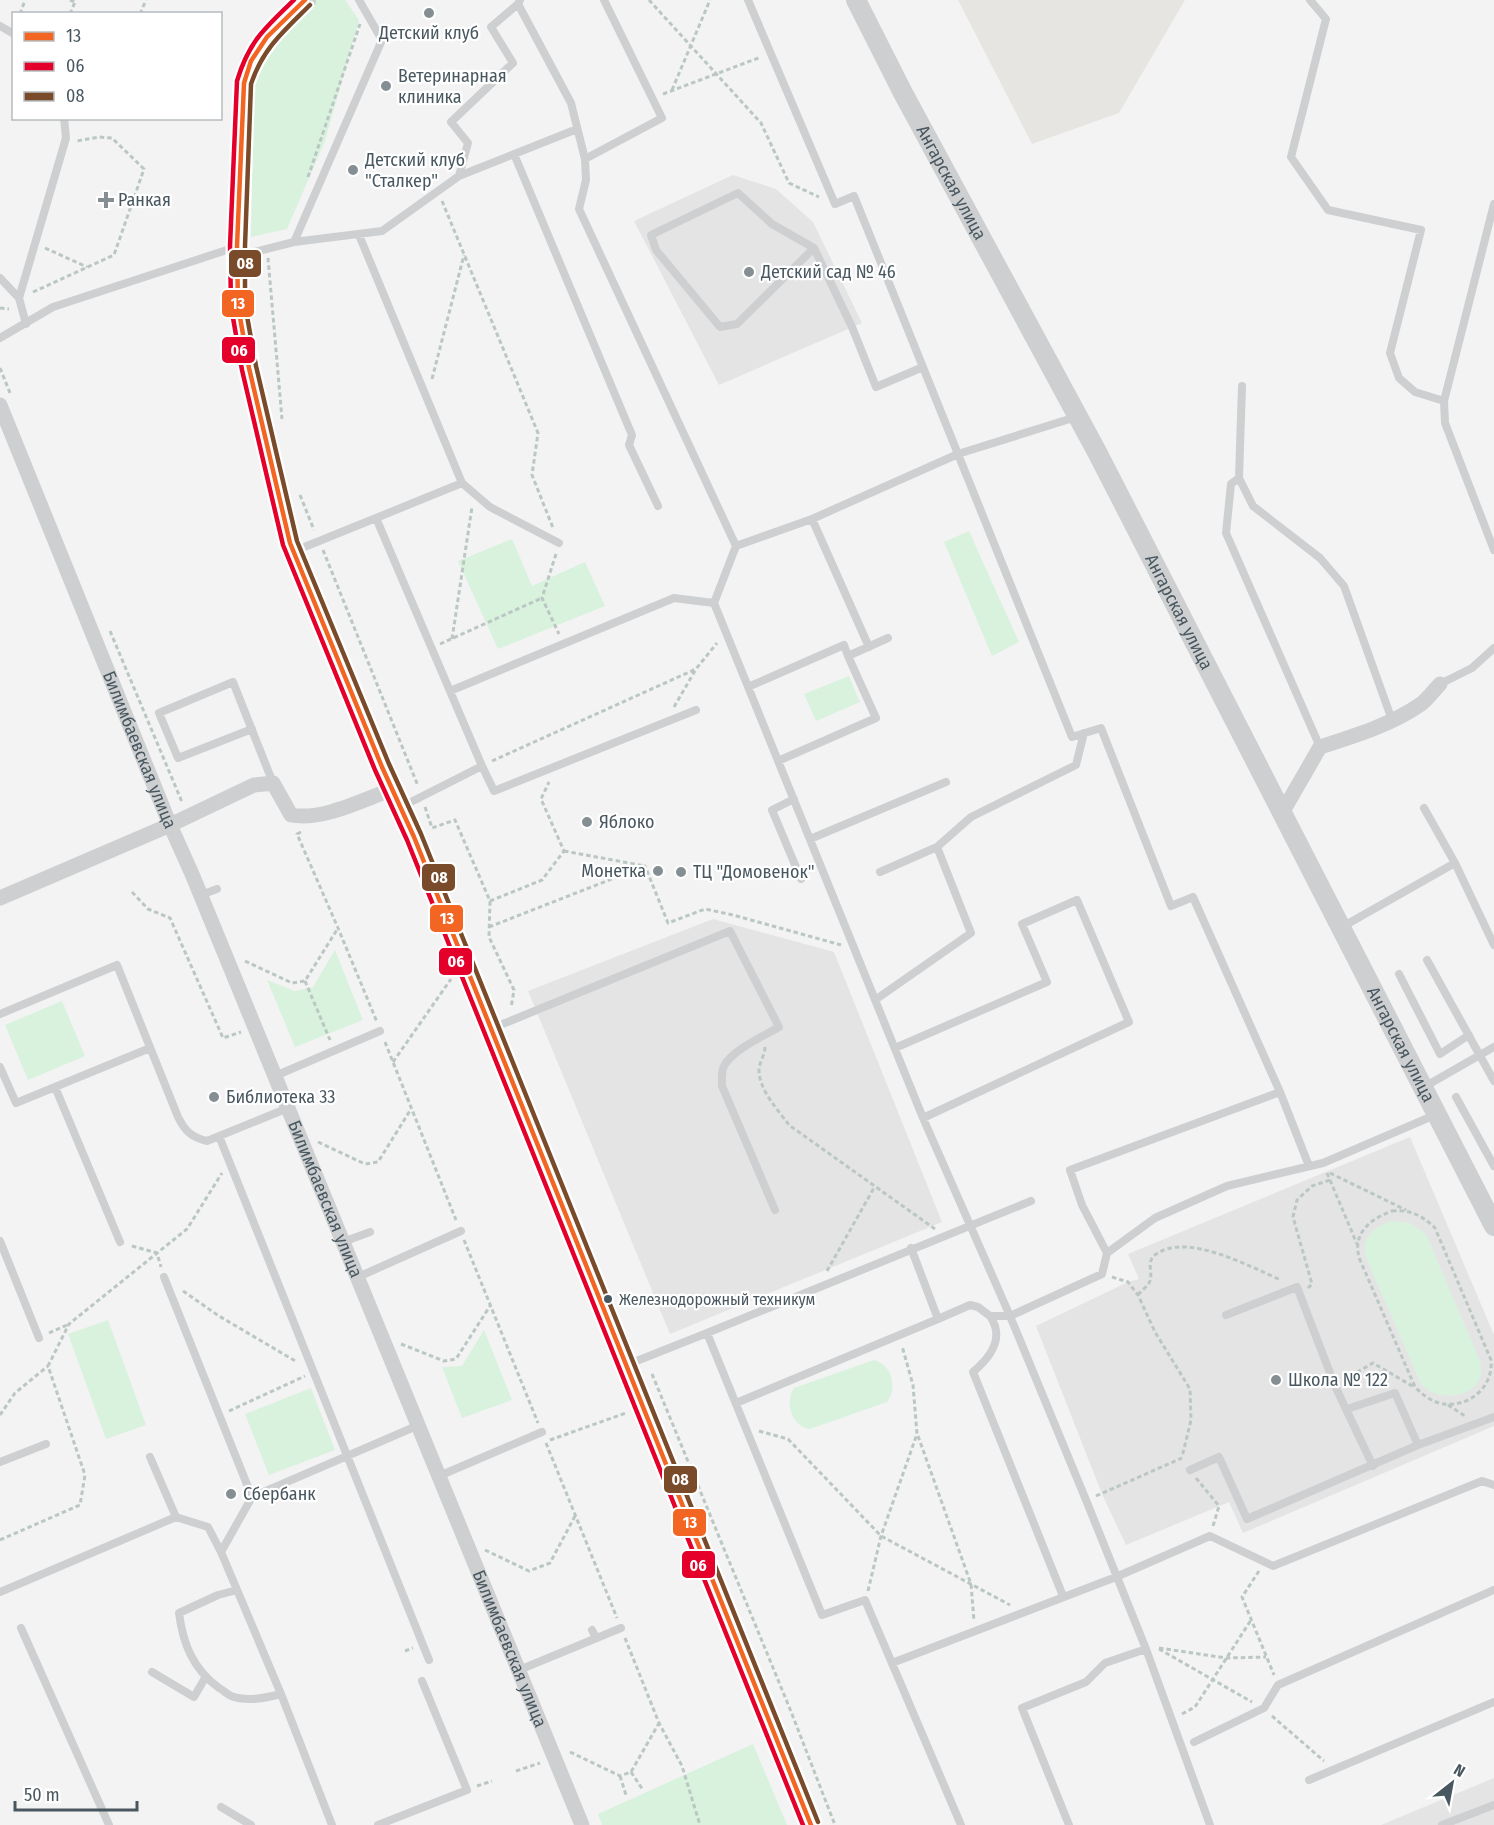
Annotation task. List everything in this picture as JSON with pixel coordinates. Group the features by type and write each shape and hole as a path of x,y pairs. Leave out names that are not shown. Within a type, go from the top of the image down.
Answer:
{"main road":[{"path":"304,0 267,37 251,61 244,83 237,252 238,306 290,543 405,797 500,1024 636,1361 811,1825"}],"street":[{"name":"Ангарская улица","path":"856,0 903,93 1078,416 1494,1226"},
{"name":"Билимбаевская улица","path":"0,405 170,825 201,895 582,1825"},
{"path":"1282,813 1320,747 1360,734 1392,720 1422,704 1440,684"},
{"path":"0,898 170,825 254,785 273,783 291,815 304,818 405,797"}],"lane":[{"path":"294,242 382,40 364,13 359,0"},
{"path":"585,159 662,118 604,0"},
{"path":"748,0 835,204 854,196 1072,737 1101,728 1171,906 1193,897 1280,1092 1309,1166"},
{"path":"1310,0 1326,19 1291,157 1328,210 1421,230 1390,353 1399,378 1415,392 1444,401"},
{"path":"459,176 468,143 451,122 513,63 491,27 519,2 571,103 585,159 586,180 579,209 736,546 714,603 923,1118 1010,1316 1086,1500 1146,1649 1210,1825"},
{"path":"19,298 66,138 64,120"},
{"path":"0,338 53,308 237,252 382,231 459,176 578,129"},
{"path":"514,154 632,435 629,445 658,506"},
{"path":"814,248 737,324 720,327 656,250 651,236 738,193 772,224 814,248 852,327 876,387 922,367"},
{"path":"1494,204 1444,401 1445,423 1494,550"},
{"path":"359,235 462,483 490,507 559,543"},
{"path":"0,278 19,298 26,324"},
{"path":"1242,386 1239,478 1253,506 1320,558 1344,586 1392,720"},
{"path":"736,546 812,519 958,454 1078,416"},
{"path":"1239,478 1231,484 1226,533 1320,747"},
{"path":"293,552 462,483"},
{"path":"376,518 494,791 696,710"},
{"path":"812,519 869,647"},
{"path":"450,691 674,598 714,603"},
{"path":"848,656 888,638"},
{"path":"748,687 844,645 876,718 778,761"},
{"path":"1440,684 1472,668 1494,648"},
{"path":"252,729 178,758 159,713 233,682 252,729 273,783"},
{"path":"880,872 937,847 971,817 1076,765 1084,733"},
{"path":"405,797 482,766"},
{"path":"810,839 946,782"},
{"path":"794,799 772,810 801,879"},
{"path":"1424,808 1455,863 1494,945"},
{"path":"875,1000 971,933 937,847"},
{"path":"1342,927 1455,863"},
{"path":"201,895 217,889"},
{"path":"895,1048 1047,982 1022,924 1077,900 1129,1022 923,1118"},
{"path":"500,1024 730,931 779,1027 728,1060 723,1068 722,1086 776,1210"},
{"path":"1427,960 1494,1081"},
{"path":"0,1014 117,965 178,1117 194,1138 207,1141 288,1108"},
{"path":"1399,974 1440,1054 1469,1035"},
{"path":"275,1076 380,1030"},
{"path":"0,1067 2,1077 16,1103 150,1047"},
{"path":"1424,1087 1494,1047"},
{"path":"55,1087 120,1242"},
{"path":"990,1316 1010,1316 1102,1274 1107,1253 1082,1204 1070,1170 1280,1092"},
{"path":"1456,1097 1494,1166"},
{"path":"1107,1253 1155,1218 1227,1186 1323,1163 1437,1114"},
{"path":"219,1136 429,1660"},
{"path":"636,1361 1031,1201"},
{"path":"358,1277 461,1231"},
{"path":"343,1242 370,1232"},
{"path":"0,1241 39,1338"},
{"path":"911,1248 938,1319"},
{"path":"164,1277 252,1497"},
{"path":"1226,1316 1299,1290 1335,1386 1373,1466"},
{"path":"736,1403 970,1305 978,1307 990,1316 996,1332 994,1348 973,1372 1063,1596"},
{"path":"707,1333 822,1615 865,1600 961,1825"},
{"path":"1347,1409 1395,1393 1418,1445"},
{"path":"1190,1470 1219,1457 1247,1518 1418,1445 1494,1417"},
{"path":"221,1552 252,1497 418,1425"},
{"path":"439,1476 542,1432"},
{"path":"0,1462 46,1444"},
{"path":"150,1457 176,1517"},
{"path":"892,1663 1116,1577 1210,1536 1273,1566 1482,1481 1494,1485"},
{"path":"0,1592 176,1517 208,1527 221,1552 281,1694 332,1825"},
{"path":"237,1590 218,1595 178,1613 182,1635 193,1661 205,1678 230,1696 261,1699 281,1694"},
{"path":"1194,1742 1264,1708 1278,1686 1494,1590"},
{"path":"21,1628 109,1825"},
{"path":"519,1670 621,1628"},
{"path":"592,1630 596,1638"},
{"path":"1069,1825 1022,1708 1086,1682 1105,1663 1146,1649"},
{"path":"152,1672 194,1697 205,1678"},
{"path":"378,1825 467,1790 422,1680"},
{"path":"1309,1780 1494,1702"},
{"path":"1442,1825 1494,1804"},
{"path":"221,1807 251,1825"}],"path":[{"path":"70,0 76,1"},
{"path":"649,0 761,123 789,183 835,204"},
{"path":"672,90 710,0"},
{"path":"306,181 364,13"},
{"path":"652,98 771,53"},
{"path":"19,298 114,255 144,168 112,138 99,137 73,142"},
{"path":"438,191 538,433 532,476 559,543 542,598 563,644"},
{"path":"43,243 44,248 87,267"},
{"path":"267,249 283,425"},
{"path":"427,399 464,254"},
{"path":"298,490 319,541 405,797 432,828 455,820 490,901 489,937 514,990 500,1024"},
{"path":"452,639 474,494"},
{"path":"431,648 542,598"},
{"path":"665,722 696,669 726,632"},
{"path":"482,766 696,669"},
{"path":"557,766 541,799 564,851"},
{"path":"308,830 297,834 380,1030 542,1432"},
{"path":"490,901 542,880 564,851"},
{"path":"564,851 645,866"},
{"path":"645,866 668,923 705,909 854,948"},
{"path":"489,927 645,866"},
{"path":"132,892 148,909 170,918 224,1038 242,1032"},
{"path":"243,960 292,983 304,981 338,928"},
{"path":"393,1062 451,978"},
{"path":"304,981 334,1050"},
{"path":"763,1037 766,1049 759,1068 767,1092 789,1125 944,1236"},
{"path":"316,1141 365,1164 378,1162 411,1109"},
{"path":"39,1338 69,1324 187,1229 229,1161"},
{"path":"1335,1386 1373,1363 1435,1402 1446,1404 1463,1402 1481,1391 1490,1380 1492,1365 1435,1228 1425,1219 1326,1171 1357,1245 1360,1260 1415,1388"},
{"path":"1138,1295 1150,1281 1150,1261 1156,1254 1177,1247 1197,1247 1299,1290 1312,1284 1293,1217 1297,1200 1312,1186 1330,1180"},
{"path":"817,1287 875,1186"},
{"path":"1357,1245 1363,1230 1377,1218 1392,1211 1410,1212"},
{"path":"120,1242 157,1253"},
{"path":"157,1253 164,1277 219,1316 314,1372"},
{"path":"1102,1274 1128,1282 1138,1295 1155,1332 1190,1389 1191,1420 1182,1457 1218,1506 1210,1536"},
{"path":"398,1342 444,1361 456,1359 490,1306"},
{"path":"0,1415 15,1393 48,1366 69,1324"},
{"path":"899,1336 913,1385 917,1434 971,1584 975,1630"},
{"path":"636,1361 785,1698 835,1825"},
{"path":"0,1540 80,1505 85,1475 48,1366"},
{"path":"219,1415 314,1372"},
{"path":"1446,1404 1477,1424"},
{"path":"630,1412 546,1442 659,1723 682,1766 700,1825"},
{"path":"745,1427 788,1439 881,1536 1023,1612"},
{"path":"865,1600 881,1536 917,1434"},
{"path":"1086,1500 1182,1457"},
{"path":"484,1549 529,1571 550,1563 575,1516"},
{"path":"1264,1562 1242,1597 1278,1686"},
{"path":"1171,1720 1195,1707 1251,1620"},
{"path":"1266,1657 1226,1658 1158,1648 1264,1708 1333,1769"},
{"path":"570,1752 620,1776 631,1772 659,1723"},
{"path":"516,1771 544,1762"},
{"path":"631,1772 643,1790"},
{"path":"620,1776 626,1795"}],"shaded area":[{"path":"958,0 1185,0 1119,113 1032,144"},
{"name":"Детский сад № 46","path":"733,175 776,189 813,222 862,323 719,385 634,221"},
{"name":"Железнодорожный техникум","path":"713,919 834,952 942,1222 670,1334 528,991"},
{"name":"Школа № 122","path":"1410,1137 1494,1335 1494,1426 1243,1533 1229,1502 1126,1545 1102,1494 1036,1326 1128,1282 1139,1279 1128,1254"},
{"path":"1494,1778 1494,1825 1381,1825"}],"green space":[{"path":"313,0 345,0 359,20 325,141 287,229 251,237 254,84 258,65"},
{"path":"969,531 1019,642 992,656 944,542"},
{"path":"512,539 532,586 585,562 605,606 498,649 458,561"},
{"path":"849,676 860,702 816,721 804,694"},
{"path":"335,950 363,1020 295,1047 267,980 295,991 313,987"},
{"path":"62,1001 85,1056 28,1080 5,1025"},
{"path":"1392,1221 1410,1223 1426,1234 1479,1359 1481,1371 1479,1381 1464,1393 1453,1396 1442,1395 1421,1384 1366,1258 1365,1245 1370,1234 1380,1226"},
{"path":"108,1320 146,1425 106,1439 68,1334"},
{"path":"484,1330 512,1400 462,1418 442,1367 462,1366"},
{"path":"874,1360 885,1366 891,1378 892,1391 887,1402 810,1429 798,1424 794,1419 790,1400 794,1388"},
{"path":"311,1388 335,1450 269,1475 245,1414"},
{"path":"753,1744 787,1825 602,1825 598,1814"}],"transit line":[{"name":"06","path":"294,0 259,36 247,55 237,81 230,246 231,306 242,370 283,545 375,770 407,840 803,1825"},
{"name":"13","path":"305,0 267,37 251,61 244,83 237,246 238,306 249,368 290,543 382,767 414,837 811,1825"},
{"name":"08","path":"310,5 268,50 251,84 245,246 245,305 256,366 297,541 389,764 421,834 818,1822"}],"place":[{"name":"Детский клуб","path":"429,13"},
{"name":"Ветеринарная клиника","path":"386,86"},
{"name":"Детский клуб \"Сталкер\"","path":"353,170"},
{"name":"Ранкая","path":"106,200"},
{"name":"Детский сад № 46","path":"749,272"},
{"name":"Яблоко","path":"587,822"},
{"name":"Монетка","path":"658,871"},
{"name":"ТЦ \"Домовенок\"","path":"681,872"},
{"name":"Библиотека 33","path":"214,1097"},
{"name":"Железнодорожный техникум","path":"608,1299"},
{"name":"Школа № 122","path":"1276,1380"},
{"name":"Сбербанк","path":"231,1494"}]}
